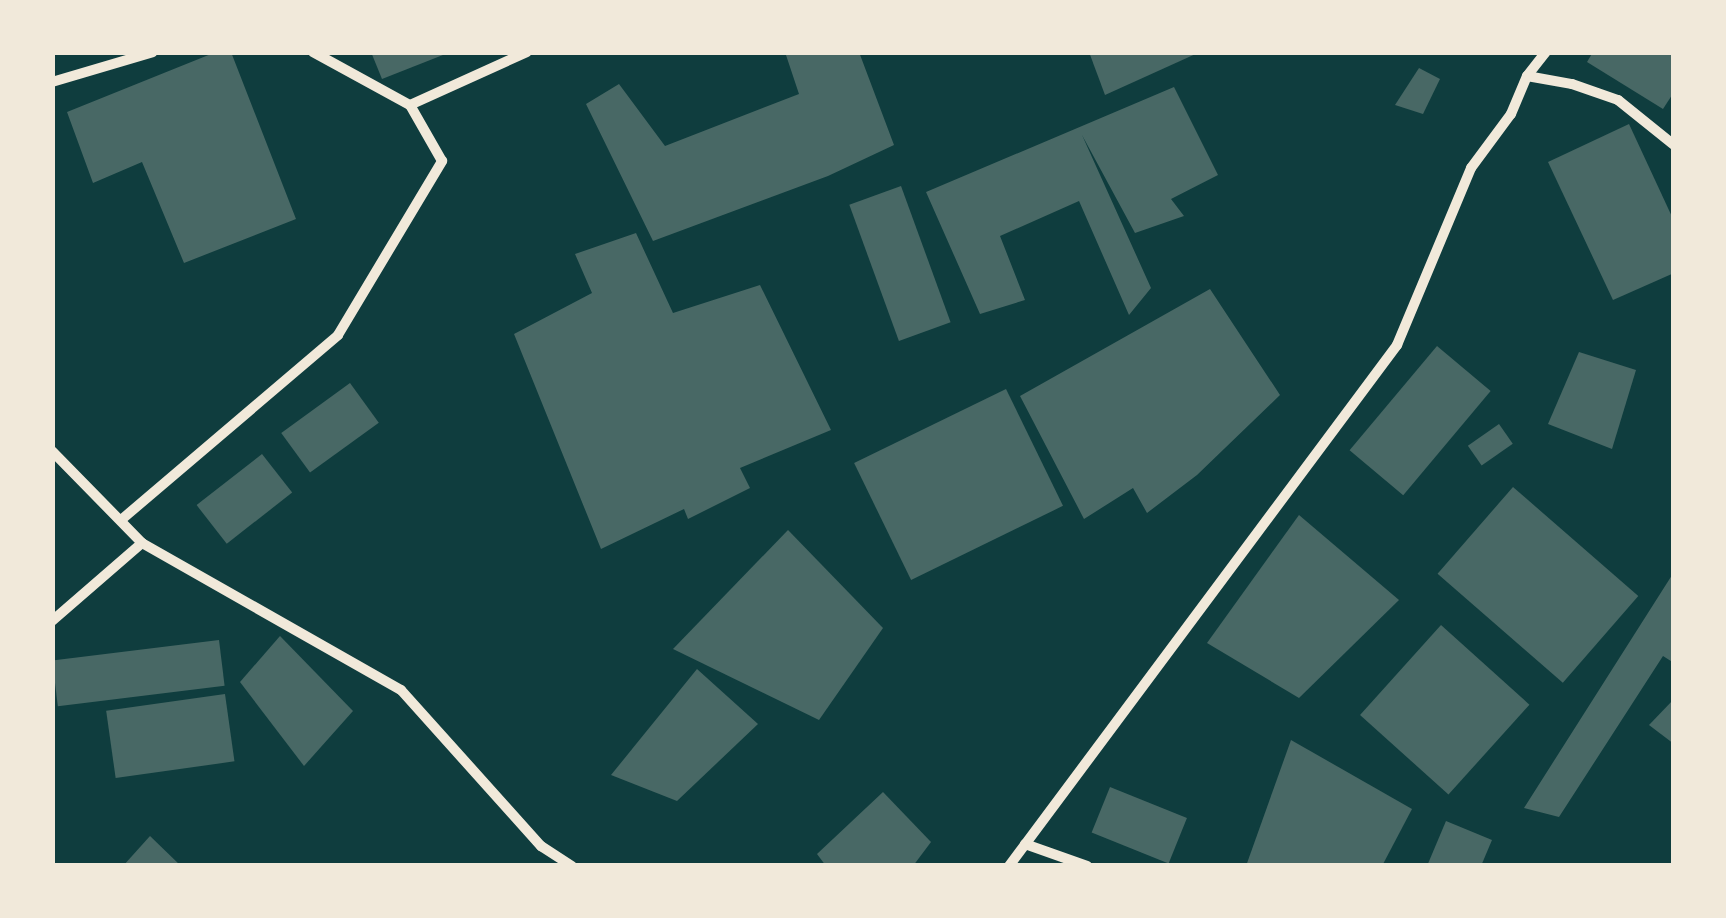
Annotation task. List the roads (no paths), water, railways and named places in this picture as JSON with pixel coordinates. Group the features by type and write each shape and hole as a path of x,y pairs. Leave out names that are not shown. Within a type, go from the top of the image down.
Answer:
{"street":[{"path":"52,82 154,52"},
{"path":"121,520 338,335 442,161 410,105 314,52"},
{"path":"410,105 528,52"},
{"path":"1009,866 1396,345 1471,168 1511,114 1528,76 1546,52"},
{"path":"1528,76 1572,84 1618,100 1674,145"},
{"path":"52,451 142,542 401,690 540,846 572,866"},
{"path":"52,621 142,542"},
{"path":"1025,844 1087,866"}]}
